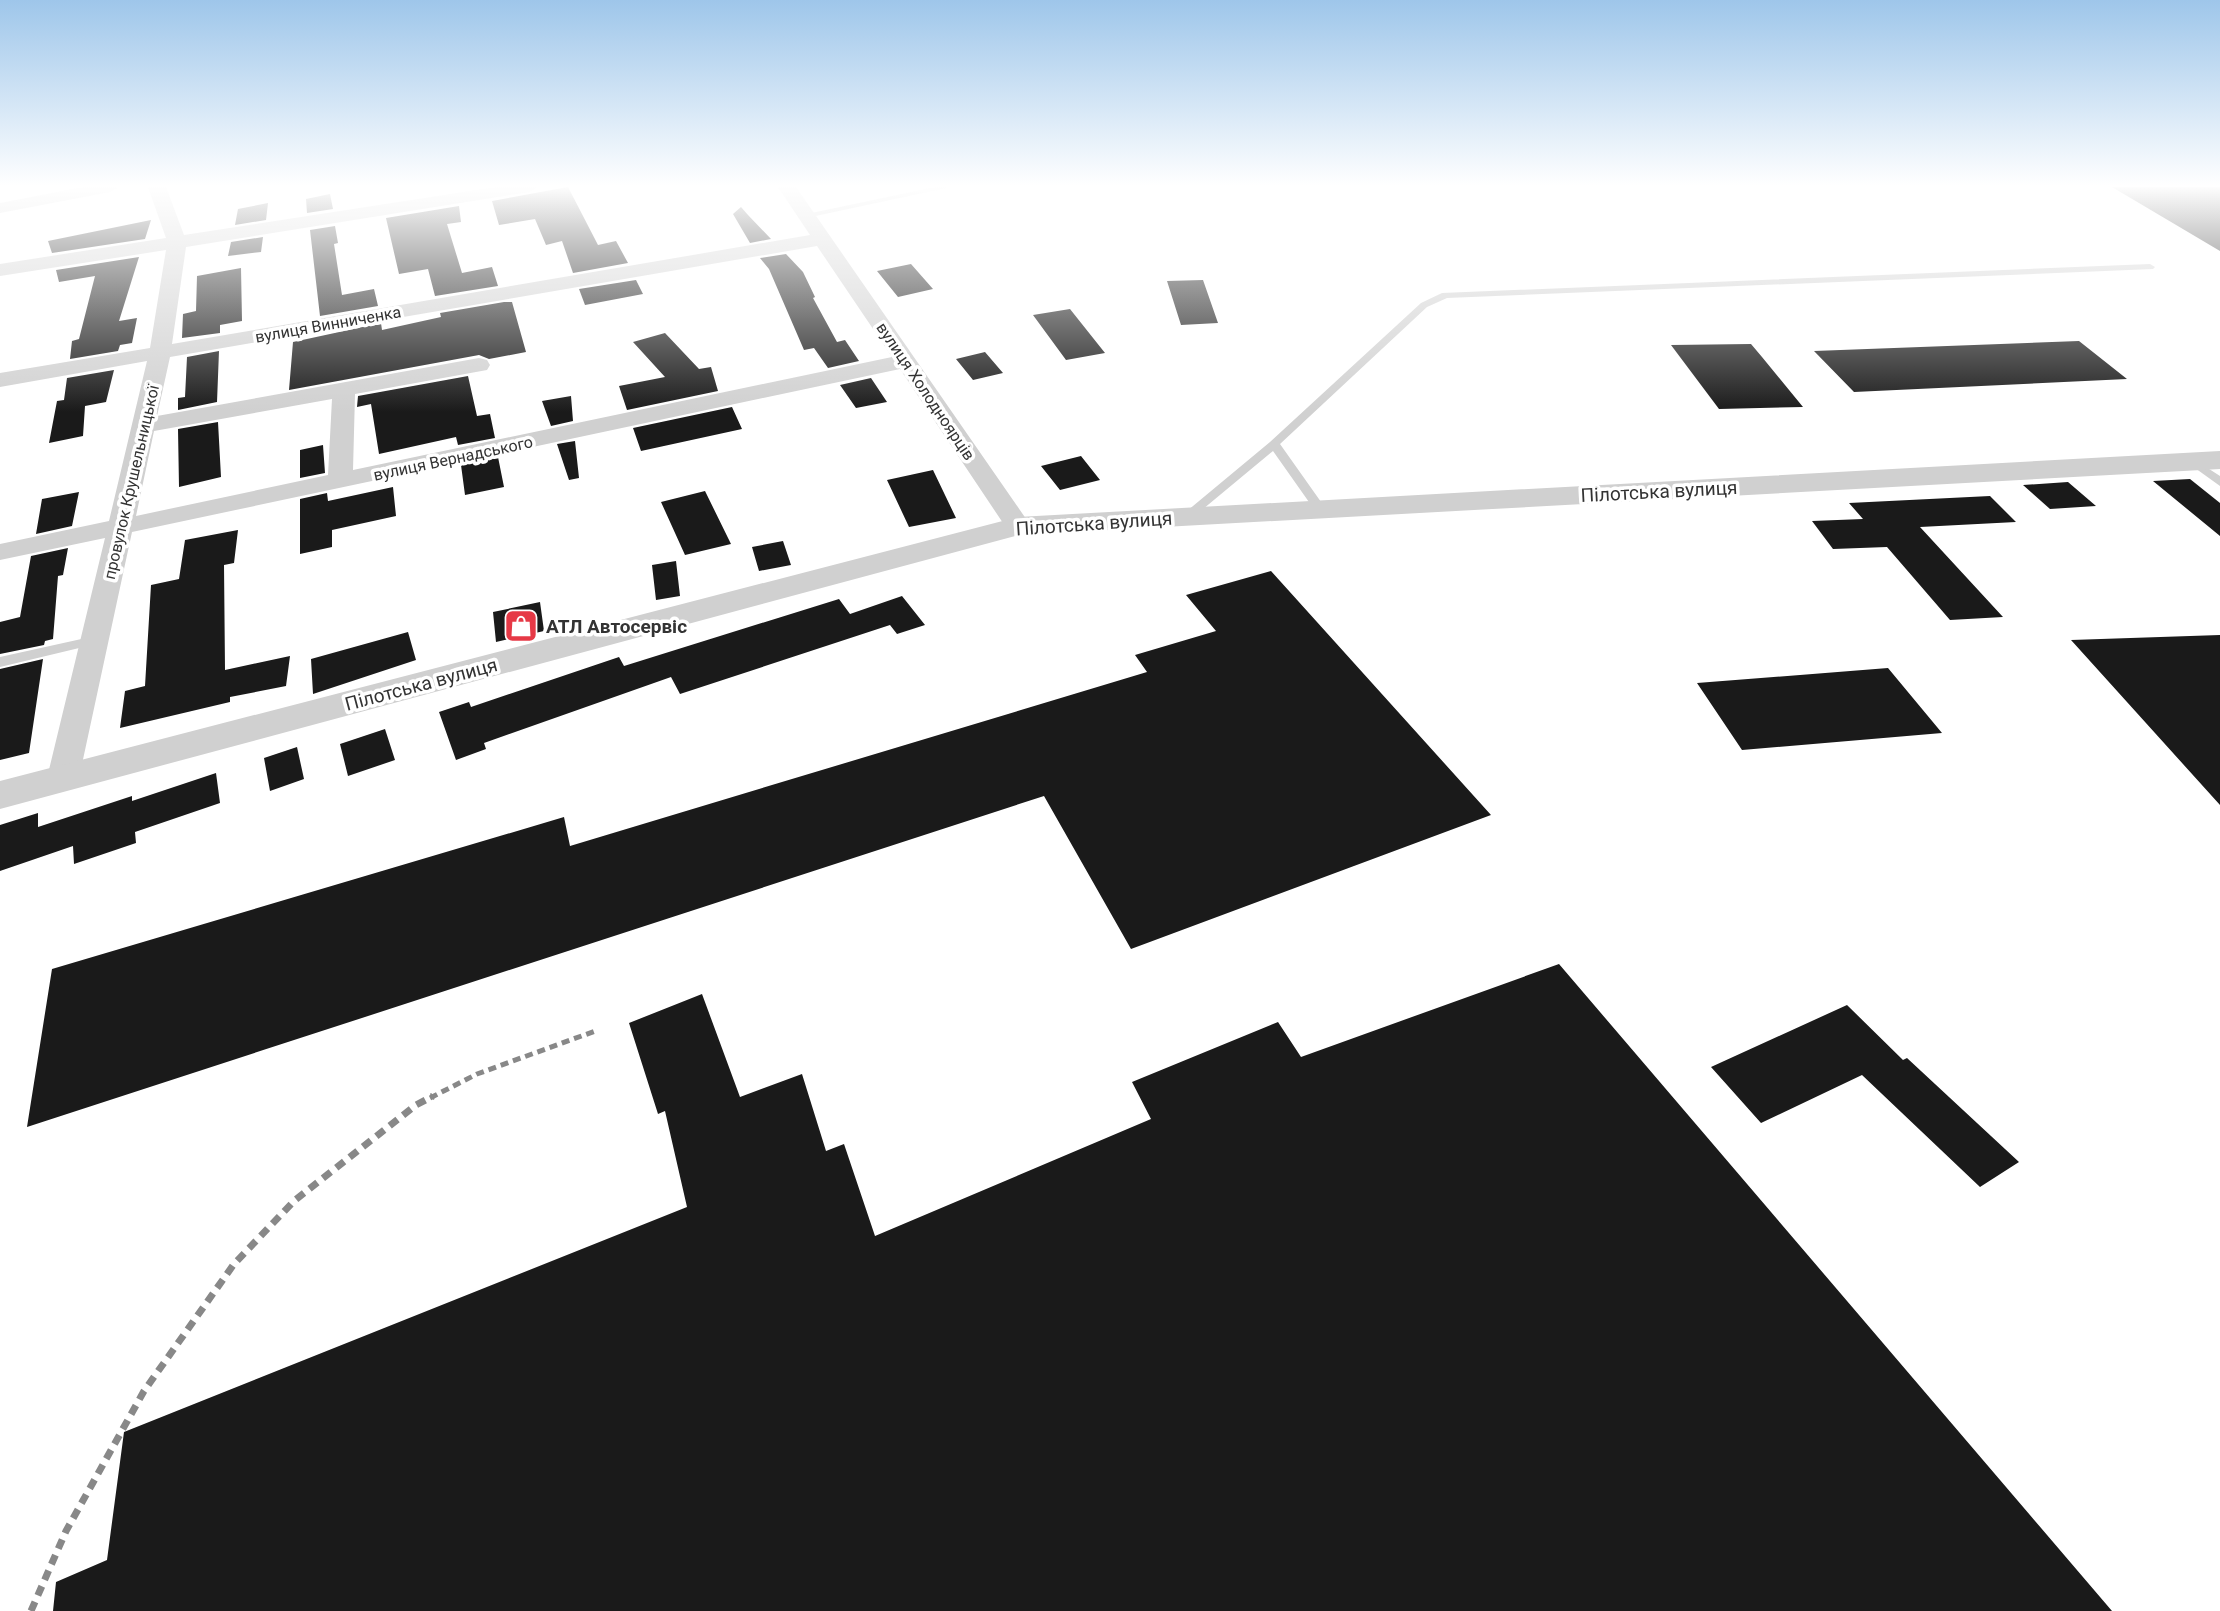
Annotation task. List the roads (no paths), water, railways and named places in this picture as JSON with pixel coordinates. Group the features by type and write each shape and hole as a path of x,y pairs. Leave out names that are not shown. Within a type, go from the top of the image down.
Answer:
{"street":[{"path":"0,270 49,262"},
{"name":"провулок Крушельницької","path":"63,778 160,353 174,262"},
{"name":"вулиця Винниченка","path":"0,380 687,262"},
{"name":"вулиця Холодноярців","path":"838,262 1018,526"},
{"name":"вулиця Вернадського","path":"0,552 906,361"},
{"path":"144,426 479,365"},
{"path":"340,482 344,391"},
{"name":"Пілотська вулиця","path":"0,795 1018,526 2206,461"}],"lane":[{"path":"1187,516 1274,444 1424,305 1445,295 2150,267"},
{"path":"1274,444 1320,509"},
{"path":"2206,461 2220,482"},
{"path":"0,662 95,640"}],"railway":[{"path":"430,1098 477,1074 598,1030"},
{"path":"31,1611 66,1531 144,1391 234,1264 294,1201 416,1105 433,1096"}],"place":[{"name":"АТЛ Автосервіс","path":"521,626"}]}
